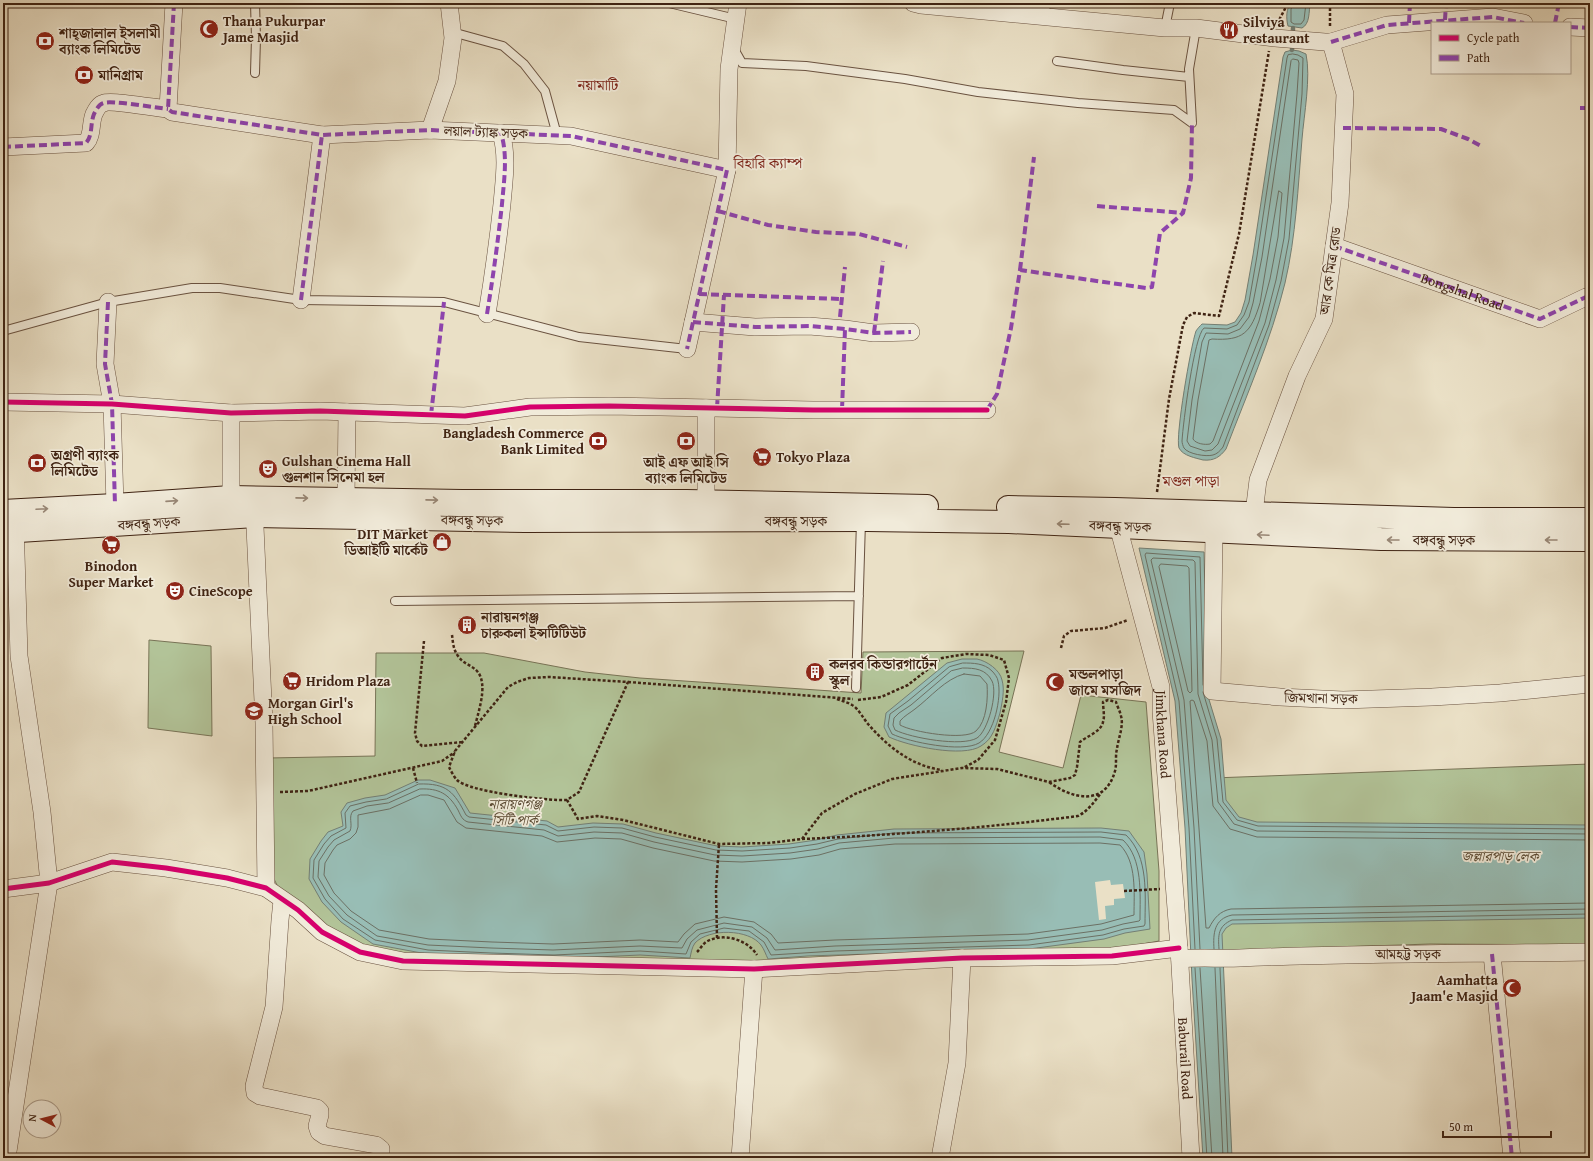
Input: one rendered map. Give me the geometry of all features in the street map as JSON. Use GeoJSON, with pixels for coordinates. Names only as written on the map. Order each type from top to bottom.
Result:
{"type":"FeatureCollection","features":[{"type":"Feature","properties":{"kind":"main road","name":"বঙ্গবন্ধু সড়ক"},"geometry":{"type":"LineString","coordinates":[[9,510],[115,505],[231,497],[254,507],[525,521],[861,520],[1009,522],[1118,526],[1381,540],[1590,540]]}},
{"type":"Feature","properties":{"kind":"main road","name":"বঙ্গবন্ধু সড়ক"},"geometry":{"type":"LineString","coordinates":[[9,532],[346,498],[462,501],[706,502],[1155,510],[1454,519],[1590,519]]}},
{"type":"Feature","properties":{"kind":"street"},"geometry":{"type":"LineString","coordinates":[[168,109],[174,3]]}},
{"type":"Feature","properties":{"kind":"street"},"geometry":{"type":"LineString","coordinates":[[430,130],[447,81],[453,38],[449,3]]}},
{"type":"Feature","properties":{"kind":"street"},"geometry":{"type":"LineString","coordinates":[[918,4],[1046,10],[1165,28],[1196,28],[1273,38],[1328,42],[1387,24],[1493,17],[1519,22]]}},
{"type":"Feature","properties":{"kind":"street"},"geometry":{"type":"LineString","coordinates":[[687,349],[727,170],[729,69],[737,11]]}},
{"type":"Feature","properties":{"kind":"street"},"geometry":{"type":"LineString","coordinates":[[1571,27],[1590,28]]}},
{"type":"Feature","properties":{"kind":"street","name":"আর কে মিত্র রোড"},"geometry":{"type":"LineString","coordinates":[[1254,513],[1258,480],[1297,376],[1324,319],[1340,203],[1345,94],[1328,42]]}},
{"type":"Feature","properties":{"kind":"street","name":"লয়াল ট্যাঙ্ক সড়ক"},"geometry":{"type":"LineString","coordinates":[[3,147],[86,143],[90,139],[92,118],[96,110],[104,102],[115,102],[168,109],[172,112],[322,135],[430,130],[571,136],[727,170]]}},
{"type":"Feature","properties":{"kind":"street"},"geometry":{"type":"LineString","coordinates":[[487,314],[497,252],[505,169],[503,139],[501,133]]}},
{"type":"Feature","properties":{"kind":"street"},"geometry":{"type":"LineString","coordinates":[[301,300],[322,135]]}},
{"type":"Feature","properties":{"kind":"street","name":"Bongshal Road"},"geometry":{"type":"LineString","coordinates":[[1334,246],[1540,319],[1586,297],[1590,297]]}},
{"type":"Feature","properties":{"kind":"street"},"geometry":{"type":"LineString","coordinates":[[108,302],[106,364],[112,404],[115,505]]}},
{"type":"Feature","properties":{"kind":"street"},"geometry":{"type":"LineString","coordinates":[[693,322],[755,327],[809,326],[874,333],[911,332]]}},
{"type":"Feature","properties":{"kind":"street"},"geometry":{"type":"LineString","coordinates":[[3,402],[112,404],[231,413],[320,411],[465,416],[530,407],[609,406],[987,410]]}},
{"type":"Feature","properties":{"kind":"street"},"geometry":{"type":"LineString","coordinates":[[706,408],[706,502]]}},
{"type":"Feature","properties":{"kind":"street"},"geometry":{"type":"LineString","coordinates":[[346,412],[346,498]]}},
{"type":"Feature","properties":{"kind":"street"},"geometry":{"type":"LineString","coordinates":[[231,413],[231,497]]}},
{"type":"Feature","properties":{"kind":"street"},"geometry":{"type":"LineString","coordinates":[[3,889],[49,882],[112,862],[166,868],[227,878],[266,888],[264,723],[254,507]]}},
{"type":"Feature","properties":{"kind":"street"},"geometry":{"type":"LineString","coordinates":[[7,1158],[49,882],[42,812],[19,656],[9,532],[9,510]]}},
{"type":"Feature","properties":{"kind":"street","name":"Jimkhana Road"},"geometry":{"type":"LineString","coordinates":[[1118,526],[1161,687],[1161,711],[1175,888],[1176,923],[1182,955]]}},
{"type":"Feature","properties":{"kind":"street","name":"জিমখানা সড়ক"},"geometry":{"type":"LineString","coordinates":[[1214,531],[1212,692],[1343,700],[1477,694],[1590,684]]}},
{"type":"Feature","properties":{"kind":"street","name":"আমহট্ট সড়ক"},"geometry":{"type":"LineString","coordinates":[[266,888],[282,901],[298,910],[322,932],[360,952],[403,961],[758,969],[962,958],[1182,955],[1226,959],[1334,954],[1492,954],[1590,952]]}},
{"type":"Feature","properties":{"kind":"street"},"geometry":{"type":"LineString","coordinates":[[282,901],[274,1007],[254,1086],[255,1093],[260,1096],[317,1108],[320,1111],[317,1126],[319,1132],[325,1136],[376,1146],[381,1149],[381,1158]]}},
{"type":"Feature","properties":{"kind":"street"},"geometry":{"type":"LineString","coordinates":[[1492,954],[1512,1158]]}},
{"type":"Feature","properties":{"kind":"street","name":"Baburail Road"},"geometry":{"type":"LineString","coordinates":[[1182,955],[1191,1158]]}},
{"type":"Feature","properties":{"kind":"street"},"geometry":{"type":"LineString","coordinates":[[940,1158],[958,1063],[962,958]]}},
{"type":"Feature","properties":{"kind":"street"},"geometry":{"type":"LineString","coordinates":[[740,1158],[758,969]]}},
{"type":"Feature","properties":{"kind":"lane"},"geometry":{"type":"LineString","coordinates":[[255,3],[255,73]]}},
{"type":"Feature","properties":{"kind":"lane"},"geometry":{"type":"LineString","coordinates":[[586,3],[593,3]]}},
{"type":"Feature","properties":{"kind":"lane"},"geometry":{"type":"LineString","coordinates":[[669,3],[737,11]]}},
{"type":"Feature","properties":{"kind":"lane"},"geometry":{"type":"LineString","coordinates":[[1165,28],[1170,3]]}},
{"type":"Feature","properties":{"kind":"lane"},"geometry":{"type":"LineString","coordinates":[[732,45],[742,63],[806,66],[905,78],[978,92],[1174,110],[1192,123],[1189,69],[1196,28]]}},
{"type":"Feature","properties":{"kind":"lane"},"geometry":{"type":"LineString","coordinates":[[452,32],[502,46],[524,64],[546,91],[557,135]]}},
{"type":"Feature","properties":{"kind":"lane"},"geometry":{"type":"LineString","coordinates":[[1057,61],[1189,77]]}},
{"type":"Feature","properties":{"kind":"lane"},"geometry":{"type":"LineString","coordinates":[[3,331],[108,302],[199,288],[220,288],[301,300],[444,302],[578,337],[687,349]]}},
{"type":"Feature","properties":{"kind":"lane"},"geometry":{"type":"LineString","coordinates":[[856,688],[861,520]]}},
{"type":"Feature","properties":{"kind":"lane"},"geometry":{"type":"LineString","coordinates":[[395,601],[858,596]]}},
{"type":"Feature","properties":{"kind":"path"},"geometry":{"type":"LineString","coordinates":[[1155,510],[1169,399],[1183,325],[1187,317],[1194,313],[1218,316],[1239,234],[1273,38],[1288,3]]}},
{"type":"Feature","properties":{"kind":"path"},"geometry":{"type":"LineString","coordinates":[[1328,42],[1330,3]]}},
{"type":"Feature","properties":{"kind":"path"},"geometry":{"type":"LineString","coordinates":[[1061,648],[1064,636],[1071,631],[1105,628],[1141,614]]}},
{"type":"Feature","properties":{"kind":"path"},"geometry":{"type":"LineString","coordinates":[[452,634],[453,645],[458,656],[464,662],[473,666],[479,673],[482,683],[480,706],[475,727]]}},
{"type":"Feature","properties":{"kind":"path"},"geometry":{"type":"LineString","coordinates":[[424,641],[415,733],[417,741],[422,746],[463,742]]}},
{"type":"Feature","properties":{"kind":"path"},"geometry":{"type":"LineString","coordinates":[[264,792],[308,791],[442,761],[455,751],[508,687],[517,682],[530,678],[549,677],[628,682],[578,792],[567,800],[528,797],[474,788],[457,781],[449,767],[455,751]]}},
{"type":"Feature","properties":{"kind":"path"},"geometry":{"type":"LineString","coordinates":[[833,698],[853,705],[868,724],[900,754],[928,768],[945,771]]}},
{"type":"Feature","properties":{"kind":"path"},"geometry":{"type":"LineString","coordinates":[[567,800],[578,819],[597,816],[623,820],[719,844],[769,843],[942,831],[1001,826],[1078,816],[1090,808],[1101,792],[1111,782],[1116,770],[1116,751],[1122,717],[1116,702],[1108,700],[1103,702],[1104,722],[1094,734],[1088,735],[1080,742],[1075,775],[1070,778],[1049,782]]}},
{"type":"Feature","properties":{"kind":"path"},"geometry":{"type":"LineString","coordinates":[[413,768],[417,783]]}},
{"type":"Feature","properties":{"kind":"path"},"geometry":{"type":"LineString","coordinates":[[802,840],[822,813],[855,794],[892,779],[962,768],[997,769],[1049,782],[1075,796],[1088,797],[1101,792]]}},
{"type":"Feature","properties":{"kind":"path"},"geometry":{"type":"LineString","coordinates":[[718,938],[716,909],[719,844]]}},
{"type":"Feature","properties":{"kind":"path"},"geometry":{"type":"LineString","coordinates":[[1124,891],[1175,888]]}},
{"type":"Feature","properties":{"kind":"path"},"geometry":{"type":"LineString","coordinates":[[694,968],[698,952],[705,942],[718,938],[737,939],[753,948],[758,956],[758,969]]}},
{"type":"Feature","properties":{"kind":"green space"},"geometry":{"type":"Polygon","coordinates":[[[149,640],[211,646],[212,736],[148,728],[149,640]]]}},
{"type":"Feature","properties":{"kind":"green space","name":"নারায়ণগঞ্জ সিটি পার্ক"},"geometry":{"type":"Polygon","coordinates":[[[1024,651],[999,752],[1063,768],[1081,695],[1146,702],[1159,871],[1159,941],[1093,953],[790,965],[478,961],[370,949],[336,932],[281,893],[273,877],[268,758],[375,756],[376,653],[484,653],[585,672],[640,678],[861,693],[863,652],[1024,651]]]}},
{"type":"Feature","properties":{"kind":"green space","name":"জল্লারপাড় লেক"},"geometry":{"type":"Polygon","coordinates":[[[1590,764],[1590,945],[1430,944],[1218,951],[1213,778],[1590,764]]]}},
{"type":"Feature","properties":{"kind":"water"},"geometry":{"type":"Polygon","coordinates":[[[1291,3],[1310,3],[1308,20],[1302,28],[1288,26],[1287,14],[1291,3]]]}},
{"type":"Feature","properties":{"kind":"water"},"geometry":{"type":"Polygon","coordinates":[[[1292,50],[1306,54],[1308,74],[1298,193],[1289,265],[1266,346],[1226,449],[1216,458],[1203,460],[1183,453],[1179,448],[1179,427],[1187,371],[1196,331],[1202,324],[1227,325],[1235,322],[1241,313],[1245,300],[1253,255],[1283,57],[1285,52],[1292,50]]]}},
{"type":"Feature","properties":{"kind":"water"},"geometry":{"type":"Polygon","coordinates":[[[1139,548],[1204,552],[1207,693],[1221,739],[1226,800],[1239,817],[1257,822],[1590,825],[1590,918],[1232,924],[1226,928],[1222,934],[1232,1158],[1203,1158],[1192,979],[1185,828],[1175,701],[1139,548]]]}},
{"type":"Feature","properties":{"kind":"water"},"geometry":{"type":"Polygon","coordinates":[[[962,659],[977,659],[985,662],[996,669],[1001,676],[1003,692],[1000,713],[994,732],[988,740],[981,746],[973,749],[949,751],[909,744],[889,737],[884,727],[886,713],[947,663],[962,659]]]}},
{"type":"Feature","properties":{"kind":"water"},"geometry":{"type":"Polygon","coordinates":[[[418,780],[430,780],[455,788],[470,813],[547,821],[558,827],[593,823],[623,824],[656,833],[717,846],[742,847],[789,844],[837,835],[894,829],[1101,828],[1129,831],[1144,852],[1147,874],[1150,929],[1125,933],[1104,939],[1029,949],[807,956],[768,959],[761,945],[755,940],[739,933],[729,932],[701,938],[695,943],[690,958],[640,955],[554,959],[427,954],[373,944],[341,922],[322,902],[309,879],[310,859],[328,832],[343,826],[341,812],[347,803],[385,795],[418,780]]]}},
{"type":"Feature","properties":{"kind":"pier"},"geometry":{"type":"Polygon","coordinates":[[[1110,880],[1111,885],[1123,884],[1125,898],[1114,899],[1114,905],[1105,906],[1106,919],[1099,920],[1095,882],[1110,880]]]}},
{"type":"Feature","properties":{"kind":"waterway"},"geometry":{"type":"LineString","coordinates":[[1292,50],[1293,28]]}},
{"type":"Feature","properties":{"kind":"marked path"},"geometry":{"type":"LineString","coordinates":[[174,3],[168,109],[172,112],[322,135],[430,130],[571,136],[727,170],[687,349]]}},
{"type":"Feature","properties":{"kind":"marked path"},"geometry":{"type":"LineString","coordinates":[[1409,23],[1410,3]]}},
{"type":"Feature","properties":{"kind":"marked path"},"geometry":{"type":"LineString","coordinates":[[1445,20],[1446,3]]}},
{"type":"Feature","properties":{"kind":"marked path"},"geometry":{"type":"LineString","coordinates":[[1555,22],[1559,3]]}},
{"type":"Feature","properties":{"kind":"marked path"},"geometry":{"type":"LineString","coordinates":[[1331,42],[1387,25],[1493,17],[1519,22]]}},
{"type":"Feature","properties":{"kind":"marked path"},"geometry":{"type":"LineString","coordinates":[[1571,27],[1590,28]]}},
{"type":"Feature","properties":{"kind":"marked path"},"geometry":{"type":"LineString","coordinates":[[3,147],[86,143],[91,133],[94,114],[99,106],[108,102],[168,109]]}},
{"type":"Feature","properties":{"kind":"marked path"},"geometry":{"type":"LineString","coordinates":[[1580,108],[1590,108]]}},
{"type":"Feature","properties":{"kind":"marked path"},"geometry":{"type":"LineString","coordinates":[[987,410],[997,394],[1011,328],[1020,270],[1146,288],[1152,287],[1160,233],[1183,213],[1191,178],[1192,123]]}},
{"type":"Feature","properties":{"kind":"marked path"},"geometry":{"type":"LineString","coordinates":[[1343,128],[1441,129],[1468,139],[1481,146]]}},
{"type":"Feature","properties":{"kind":"marked path"},"geometry":{"type":"LineString","coordinates":[[487,314],[502,204],[505,159],[501,133]]}},
{"type":"Feature","properties":{"kind":"marked path"},"geometry":{"type":"LineString","coordinates":[[301,300],[322,135]]}},
{"type":"Feature","properties":{"kind":"marked path"},"geometry":{"type":"LineString","coordinates":[[1020,270],[1034,157]]}},
{"type":"Feature","properties":{"kind":"marked path"},"geometry":{"type":"LineString","coordinates":[[1097,206],[1183,213]]}},
{"type":"Feature","properties":{"kind":"marked path"},"geometry":{"type":"LineString","coordinates":[[718,211],[768,225],[816,232],[859,234],[907,247]]}},
{"type":"Feature","properties":{"kind":"marked path"},"geometry":{"type":"LineString","coordinates":[[1334,246],[1540,319],[1586,297],[1590,297]]}},
{"type":"Feature","properties":{"kind":"marked path"},"geometry":{"type":"LineString","coordinates":[[874,333],[883,261]]}},
{"type":"Feature","properties":{"kind":"marked path"},"geometry":{"type":"LineString","coordinates":[[840,317],[845,267]]}},
{"type":"Feature","properties":{"kind":"marked path"},"geometry":{"type":"LineString","coordinates":[[699,294],[842,299]]}},
{"type":"Feature","properties":{"kind":"marked path"},"geometry":{"type":"LineString","coordinates":[[717,408],[724,295]]}},
{"type":"Feature","properties":{"kind":"marked path"},"geometry":{"type":"LineString","coordinates":[[108,302],[105,364],[112,404],[115,505]]}},
{"type":"Feature","properties":{"kind":"marked path"},"geometry":{"type":"LineString","coordinates":[[431,415],[444,302]]}},
{"type":"Feature","properties":{"kind":"marked path"},"geometry":{"type":"LineString","coordinates":[[693,322],[755,327],[809,326],[874,333],[911,332]]}},
{"type":"Feature","properties":{"kind":"marked path"},"geometry":{"type":"LineString","coordinates":[[842,410],[845,329]]}},
{"type":"Feature","properties":{"kind":"marked path"},"geometry":{"type":"LineString","coordinates":[[1492,954],[1512,1158]]}},
{"type":"Feature","properties":{"kind":"cycle path"},"geometry":{"type":"LineString","coordinates":[[3,402],[112,404],[231,413],[320,411],[465,416],[530,407],[609,406],[813,410],[987,410]]}},
{"type":"Feature","properties":{"kind":"cycle path"},"geometry":{"type":"LineString","coordinates":[[3,889],[49,883],[112,862],[166,868],[227,878],[266,888],[298,910],[322,932],[360,952],[403,961],[754,969],[962,958],[1112,956],[1179,948]]}},
{"type":"Feature","properties":{"kind":"place","name":"Thana Pukurpar Jame Masjid"},"geometry":{"type":"Point","coordinates":[209,29]}},
{"type":"Feature","properties":{"kind":"place","name":"Silviya restaurant"},"geometry":{"type":"Point","coordinates":[1229,30]}},
{"type":"Feature","properties":{"kind":"place","name":"শাহ্জালাল ইসলামী ব্যাংক লিমিটেড"},"geometry":{"type":"Point","coordinates":[45,41]}},
{"type":"Feature","properties":{"kind":"place","name":"মানিগ্রাম"},"geometry":{"type":"Point","coordinates":[84,75]}},
{"type":"Feature","properties":{"kind":"place","name":"Bangladesh Commerce Bank Limited"},"geometry":{"type":"Point","coordinates":[598,441]}},
{"type":"Feature","properties":{"kind":"place","name":"আই এফ আই সি ব্যাংক লিমিটেড"},"geometry":{"type":"Point","coordinates":[686,441]}},
{"type":"Feature","properties":{"kind":"place","name":"Tokyo Plaza"},"geometry":{"type":"Point","coordinates":[762,457]}},
{"type":"Feature","properties":{"kind":"place","name":"অগ্রণী ব্যাংক লিমিটেড"},"geometry":{"type":"Point","coordinates":[37,463]}},
{"type":"Feature","properties":{"kind":"place","name":"Gulshan Cinema Hall গুলশান সিনেমা হল"},"geometry":{"type":"Point","coordinates":[268,469]}},
{"type":"Feature","properties":{"kind":"place","name":"DIT Market ডিআইটি মার্কেট"},"geometry":{"type":"Point","coordinates":[442,542]}},
{"type":"Feature","properties":{"kind":"place","name":"Binodon Super Market"},"geometry":{"type":"Point","coordinates":[111,545]}},
{"type":"Feature","properties":{"kind":"place","name":"CineScope"},"geometry":{"type":"Point","coordinates":[175,591]}},
{"type":"Feature","properties":{"kind":"place","name":"নারায়নগঞ্জ চারুকলা ইন্সটিটিউট"},"geometry":{"type":"Point","coordinates":[467,625]}},
{"type":"Feature","properties":{"kind":"place","name":"কলরব কিন্ডারগার্টেন স্কুল"},"geometry":{"type":"Point","coordinates":[815,672]}},
{"type":"Feature","properties":{"kind":"place","name":"Hridom Plaza"},"geometry":{"type":"Point","coordinates":[292,681]}},
{"type":"Feature","properties":{"kind":"place","name":"মন্ডলপাড়া জামে মসজিদ"},"geometry":{"type":"Point","coordinates":[1055,682]}},
{"type":"Feature","properties":{"kind":"place","name":"Morgan Girl's High School"},"geometry":{"type":"Point","coordinates":[254,711]}},
{"type":"Feature","properties":{"kind":"place","name":"Aamhatta Jaam'e Masjid"},"geometry":{"type":"Point","coordinates":[1512,988]}},
{"type":"Feature","properties":{"kind":"district","name":"নয়ামাটি"},"geometry":{"type":"Point","coordinates":[598,85]}},
{"type":"Feature","properties":{"kind":"district","name":"বিহারি ক্যাম্প"},"geometry":{"type":"Point","coordinates":[768,163]}},
{"type":"Feature","properties":{"kind":"district","name":"মণ্ডল পাড়া"},"geometry":{"type":"Point","coordinates":[1191,481]}}]}
